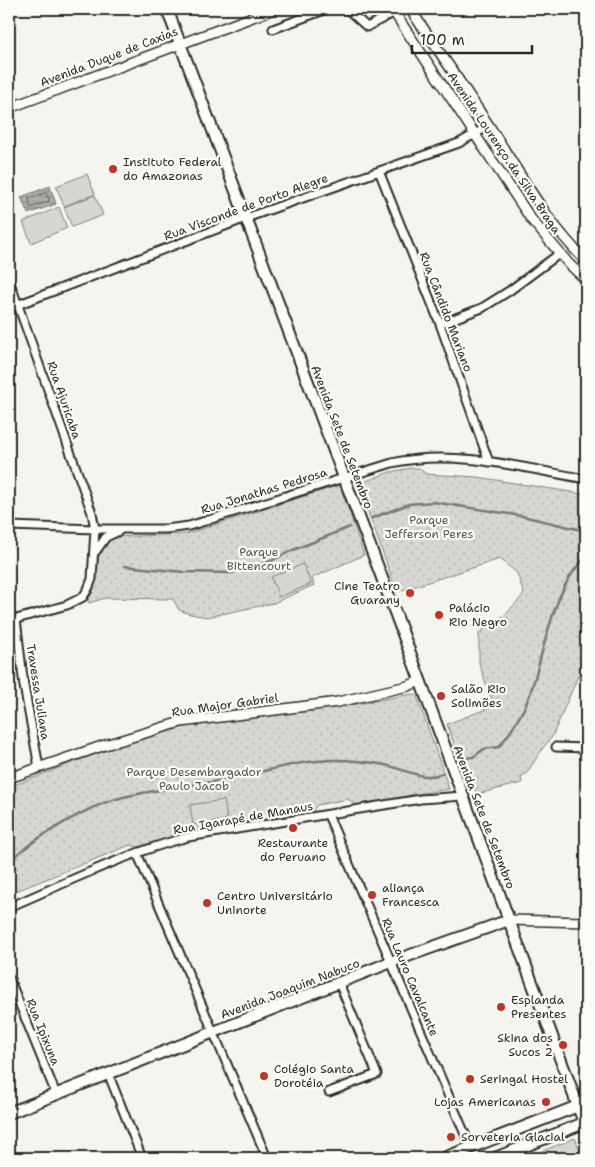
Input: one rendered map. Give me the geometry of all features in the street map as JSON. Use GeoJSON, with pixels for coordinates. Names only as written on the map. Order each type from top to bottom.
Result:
{"type":"FeatureCollection","features":[{"type":"Feature","properties":{"kind":"main road","name":"Avenida Sete de Setembro"},"geometry":{"type":"LineString","coordinates":[[167,9],[509,920],[582,1104],[586,1124]]}},
{"type":"Feature","properties":{"kind":"main road","name":"Avenida Joaquim Nabuco"},"geometry":{"type":"LineString","coordinates":[[9,1113],[391,962],[509,920]]}},
{"type":"Feature","properties":{"kind":"main road"},"geometry":{"type":"LineString","coordinates":[[444,1158],[582,1104]]}},
{"type":"Feature","properties":{"kind":"main road"},"geometry":{"type":"LineString","coordinates":[[495,1158],[586,1124]]}},
{"type":"Feature","properties":{"kind":"street","name":"Avenida Duque de Caxias"},"geometry":{"type":"LineString","coordinates":[[9,108],[274,9]]}},
{"type":"Feature","properties":{"kind":"street"},"geometry":{"type":"LineString","coordinates":[[273,29],[327,9]]}},
{"type":"Feature","properties":{"kind":"street"},"geometry":{"type":"LineString","coordinates":[[347,9],[367,27],[394,10]]}},
{"type":"Feature","properties":{"kind":"street","name":"Avenida Lourenço da Silva Braga"},"geometry":{"type":"LineString","coordinates":[[410,9],[538,202],[558,230],[586,261]]}},
{"type":"Feature","properties":{"kind":"street","name":"Avenida Lourenço da Silva Braga"},"geometry":{"type":"LineString","coordinates":[[394,10],[526,210],[559,254],[586,280]]}},
{"type":"Feature","properties":{"kind":"street","name":"Rua Visconde de Porto Alegre"},"geometry":{"type":"LineString","coordinates":[[9,308],[246,218],[459,143],[489,126]]}},
{"type":"Feature","properties":{"kind":"street","name":"Rua Cândido Mariano"},"geometry":{"type":"LineString","coordinates":[[379,171],[440,324],[489,462]]}},
{"type":"Feature","properties":{"kind":"street"},"geometry":{"type":"LineString","coordinates":[[526,210],[538,202]]}},
{"type":"Feature","properties":{"kind":"street"},"geometry":{"type":"LineString","coordinates":[[440,324],[487,305],[559,254]]}},
{"type":"Feature","properties":{"kind":"street","name":"Rua Ajuricaba"},"geometry":{"type":"LineString","coordinates":[[9,280],[92,513],[96,530],[92,579],[82,597],[67,604],[12,620]]}},
{"type":"Feature","properties":{"kind":"street","name":"Rua Jonathas Pedrosa"},"geometry":{"type":"LineString","coordinates":[[9,526],[96,530],[166,529],[189,526],[392,463],[418,458],[489,462],[586,479]]}},
{"type":"Feature","properties":{"kind":"street","name":"Rua Jonathas Pedrosa"},"geometry":{"type":"LineString","coordinates":[[94,553],[106,537],[124,529]]}},
{"type":"Feature","properties":{"kind":"street","name":"Travessa Juliana"},"geometry":{"type":"LineString","coordinates":[[12,620],[39,768]]}},
{"type":"Feature","properties":{"kind":"street","name":"Rua Major Gabriel"},"geometry":{"type":"LineString","coordinates":[[9,778],[105,745],[181,722],[338,702],[408,686],[420,681]]}},
{"type":"Feature","properties":{"kind":"street"},"geometry":{"type":"LineString","coordinates":[[556,747],[586,748]]}},
{"type":"Feature","properties":{"kind":"street","name":"Rua Igarapé de Manaus"},"geometry":{"type":"LineString","coordinates":[[9,907],[137,853],[188,837],[421,799],[463,796]]}},
{"type":"Feature","properties":{"kind":"street","name":"Rua Lauro Cavalcante"},"geometry":{"type":"LineString","coordinates":[[328,815],[471,1148]]}},
{"type":"Feature","properties":{"kind":"street"},"geometry":{"type":"LineString","coordinates":[[137,853],[267,1158]]}},
{"type":"Feature","properties":{"kind":"street","name":"Avenida Joaquim Nabuco"},"geometry":{"type":"LineString","coordinates":[[509,920],[586,922]]}},
{"type":"Feature","properties":{"kind":"street","name":"Rua Ipixuna"},"geometry":{"type":"LineString","coordinates":[[9,978],[56,1094]]}},
{"type":"Feature","properties":{"kind":"street"},"geometry":{"type":"LineString","coordinates":[[329,1092],[377,1074],[339,983]]}},
{"type":"Feature","properties":{"kind":"street"},"geometry":{"type":"LineString","coordinates":[[108,1073],[142,1158]]}},
{"type":"Feature","properties":{"kind":"green space"},"geometry":{"type":"Polygon","coordinates":[[[87,174],[95,194],[64,206],[56,186],[87,174]]]}},
{"type":"Feature","properties":{"kind":"green space"},"geometry":{"type":"Polygon","coordinates":[[[95,195],[103,215],[72,227],[64,207],[95,195]]]}},
{"type":"Feature","properties":{"kind":"green space"},"geometry":{"type":"Polygon","coordinates":[[[59,207],[67,228],[31,243],[23,222],[59,207]]]}},
{"type":"Feature","properties":{"kind":"green space","name":"Parque Jefferson Peres"},"geometry":{"type":"Polygon","coordinates":[[[419,468],[426,474],[477,477],[583,494],[586,491],[586,668],[582,667],[552,737],[527,773],[521,777],[522,783],[477,794],[472,782],[468,783],[447,724],[494,706],[479,663],[479,633],[507,613],[524,594],[517,573],[500,559],[397,592],[358,484],[390,472],[419,468]]]}},
{"type":"Feature","properties":{"kind":"green space","name":"Parque Bittencourt"},"geometry":{"type":"Polygon","coordinates":[[[340,485],[364,555],[312,578],[314,585],[274,603],[207,617],[179,610],[173,599],[105,598],[89,603],[88,600],[95,585],[100,553],[111,537],[186,534],[340,485]]]}},
{"type":"Feature","properties":{"kind":"green space"},"geometry":{"type":"Polygon","coordinates":[[[303,564],[311,584],[279,597],[271,577],[303,564]]]}},
{"type":"Feature","properties":{"kind":"green space","name":"Parque Desembargador Paulo Jacob"},"geometry":{"type":"Polygon","coordinates":[[[412,694],[417,696],[449,789],[356,806],[348,799],[317,805],[311,813],[180,834],[138,847],[130,845],[14,892],[9,903],[9,787],[135,739],[183,727],[346,706],[412,694]]]}},
{"type":"Feature","properties":{"kind":"green space"},"geometry":{"type":"Polygon","coordinates":[[[224,800],[227,820],[193,825],[190,805],[224,800]]]}},
{"type":"Feature","properties":{"kind":"green space"},"geometry":{"type":"Polygon","coordinates":[[[575,1138],[583,1158],[525,1158],[575,1138]]]}},
{"type":"Feature","properties":{"kind":"water"},"geometry":{"type":"Polygon","coordinates":[[[50,186],[56,204],[28,214],[21,197],[50,186]]]}},
{"type":"Feature","properties":{"kind":"waterway"},"geometry":{"type":"LineString","coordinates":[[372,518],[409,504],[433,502],[522,516],[586,531]]}},
{"type":"Feature","properties":{"kind":"waterway"},"geometry":{"type":"LineString","coordinates":[[124,566],[184,572],[231,573],[271,561],[350,527]]}},
{"type":"Feature","properties":{"kind":"waterway"},"geometry":{"type":"LineString","coordinates":[[460,762],[465,758],[473,757],[484,749],[499,747],[516,723],[529,697],[550,622],[557,604],[574,570],[586,557]]}},
{"type":"Feature","properties":{"kind":"waterway"},"geometry":{"type":"LineString","coordinates":[[9,861],[47,833],[77,815],[107,802],[133,795],[228,779],[295,764],[336,760],[373,763],[428,776],[443,773]]}},
{"type":"Feature","properties":{"kind":"place","name":"Instituto Federal do Amazonas"},"geometry":{"type":"Point","coordinates":[113,169]}},
{"type":"Feature","properties":{"kind":"place","name":"Cine Teatro Guarany"},"geometry":{"type":"Point","coordinates":[410,593]}},
{"type":"Feature","properties":{"kind":"place","name":"Palácio Rio Negro"},"geometry":{"type":"Point","coordinates":[439,615]}},
{"type":"Feature","properties":{"kind":"place","name":"Salão Rio Solimões"},"geometry":{"type":"Point","coordinates":[441,696]}},
{"type":"Feature","properties":{"kind":"place","name":"Restaurante do Peruano"},"geometry":{"type":"Point","coordinates":[293,828]}},
{"type":"Feature","properties":{"kind":"place","name":"aliança Francesca"},"geometry":{"type":"Point","coordinates":[372,895]}},
{"type":"Feature","properties":{"kind":"place","name":"Centro Universitário Uninorte"},"geometry":{"type":"Point","coordinates":[207,903]}},
{"type":"Feature","properties":{"kind":"place","name":"Esplanda Presentes"},"geometry":{"type":"Point","coordinates":[501,1007]}},
{"type":"Feature","properties":{"kind":"place","name":"Skina dos Sucos 2"},"geometry":{"type":"Point","coordinates":[563,1045]}},
{"type":"Feature","properties":{"kind":"place","name":"Colégio Santa Dorotéia"},"geometry":{"type":"Point","coordinates":[264,1076]}},
{"type":"Feature","properties":{"kind":"place","name":"Seringal Hostel"},"geometry":{"type":"Point","coordinates":[470,1079]}},
{"type":"Feature","properties":{"kind":"place","name":"Lojas Americanas"},"geometry":{"type":"Point","coordinates":[546,1102]}},
{"type":"Feature","properties":{"kind":"place","name":"Sorveteria Glacial"},"geometry":{"type":"Point","coordinates":[451,1137]}}]}
